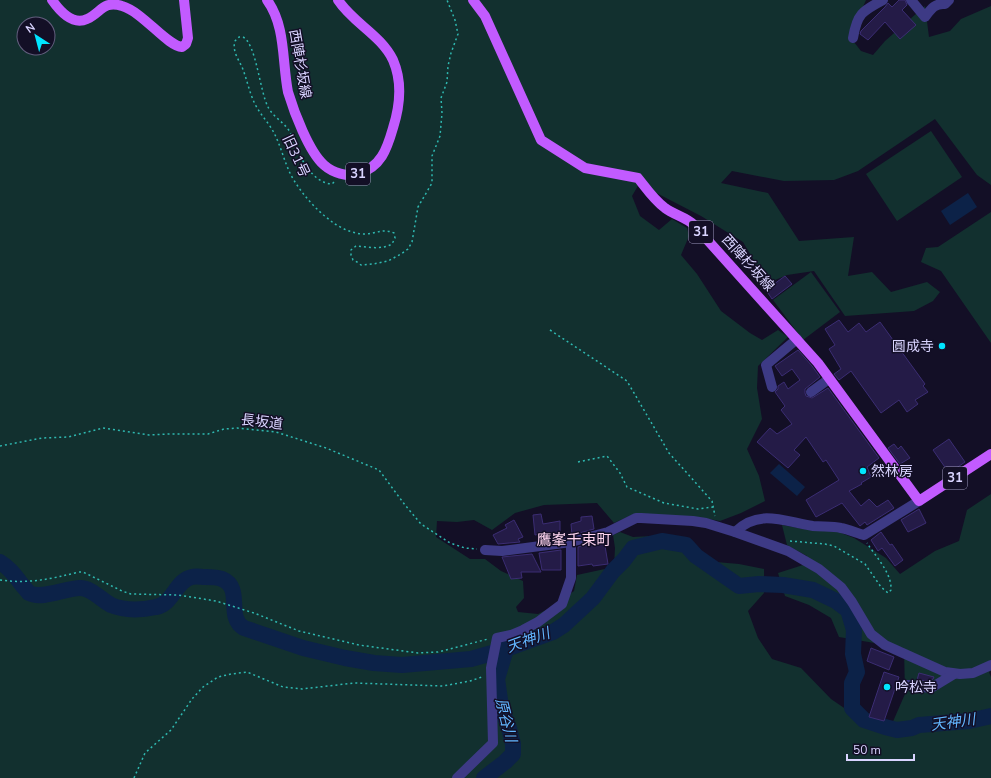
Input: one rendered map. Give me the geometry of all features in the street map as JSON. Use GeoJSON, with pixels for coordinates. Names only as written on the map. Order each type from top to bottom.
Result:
{"type":"FeatureCollection","features":[{"type":"Feature","properties":{"kind":"main road"},"geometry":{"type":"LineString","coordinates":[[52,0],[65,15],[79,20],[88,19],[106,5],[112,4],[124,6],[142,17],[172,44],[182,47],[186,44],[188,38],[184,0]]}},
{"type":"Feature","properties":{"kind":"main road","name":"西陣杉坂線"},"geometry":{"type":"LineString","coordinates":[[267,0],[273,10],[280,28],[286,79],[292,102],[303,130],[317,157],[325,166],[335,172],[352,176],[372,168],[382,158],[387,150],[399,110],[400,91],[398,75],[393,60],[385,48],[348,14],[338,0]]}},
{"type":"Feature","properties":{"kind":"main road","name":"西陣杉坂線"},"geometry":{"type":"LineString","coordinates":[[473,0],[485,16],[541,140],[585,168],[638,178],[657,201],[666,209],[689,220],[797,339],[829,379],[919,501]]}},
{"type":"Feature","properties":{"kind":"main road","name":"31"},"geometry":{"type":"LineString","coordinates":[[919,501],[991,454]]}},
{"type":"Feature","properties":{"kind":"street"},"geometry":{"type":"LineString","coordinates":[[853,38],[855,26],[860,14],[883,0]]}},
{"type":"Feature","properties":{"kind":"street"},"geometry":{"type":"LineString","coordinates":[[910,0],[925,17],[934,6],[939,3],[946,4],[949,0]]}},
{"type":"Feature","properties":{"kind":"street"},"geometry":{"type":"LineString","coordinates":[[772,386],[766,365],[797,339]]}},
{"type":"Feature","properties":{"kind":"street"},"geometry":{"type":"LineString","coordinates":[[811,392],[829,379]]}},
{"type":"Feature","properties":{"kind":"street"},"geometry":{"type":"LineString","coordinates":[[735,532],[747,522],[760,518],[773,518],[813,526],[842,528],[864,534],[919,501]]}},
{"type":"Feature","properties":{"kind":"street"},"geometry":{"type":"LineString","coordinates":[[485,550],[502,551],[571,542],[608,532],[636,518],[693,521],[735,532],[788,552],[819,569],[841,587],[852,602],[871,634],[886,645],[932,668],[954,674],[960,674],[973,672],[991,665]]}},
{"type":"Feature","properties":{"kind":"street"},"geometry":{"type":"LineString","coordinates":[[457,778],[493,743],[491,670],[497,638],[511,635],[533,625],[562,604],[571,578],[571,542]]}},
{"type":"Feature","properties":{"kind":"street"},"geometry":{"type":"LineString","coordinates":[[907,685],[931,688],[954,674]]}},
{"type":"Feature","properties":{"kind":"path","name":"旧31号"},"geometry":{"type":"LineString","coordinates":[[335,172],[336,179],[332,184],[326,184],[311,172],[294,145],[290,132],[268,107],[248,40],[243,37],[239,37],[235,41],[235,52],[242,68],[250,95],[276,137],[292,177],[318,211],[336,225],[350,231],[364,234],[383,231],[394,233],[395,238],[392,244],[388,246],[382,248],[356,246],[351,250],[353,260],[361,264],[373,264],[388,261],[408,249],[412,242],[418,207],[432,183],[432,156],[440,136],[442,114],[441,98],[446,82],[451,53],[458,34],[455,20],[447,0]]}},
{"type":"Feature","properties":{"kind":"path"},"geometry":{"type":"LineString","coordinates":[[550,330],[627,381],[669,453],[712,501],[718,527]]}},
{"type":"Feature","properties":{"kind":"path","name":"長坂道"},"geometry":{"type":"LineString","coordinates":[[0,446],[42,438],[68,437],[103,428],[149,435],[208,434],[224,429],[236,428],[276,432],[326,448],[379,470],[421,524],[450,543],[465,548],[485,550]]}},
{"type":"Feature","properties":{"kind":"path"},"geometry":{"type":"LineString","coordinates":[[578,462],[607,456],[620,472],[627,487],[664,504],[698,510],[713,507]]}},
{"type":"Feature","properties":{"kind":"path"},"geometry":{"type":"LineString","coordinates":[[786,541],[834,546],[865,564],[881,587],[888,593],[891,590],[892,584],[884,568],[865,541],[864,534]]}},
{"type":"Feature","properties":{"kind":"path"},"geometry":{"type":"LineString","coordinates":[[0,580],[17,582],[43,580],[83,572],[131,594],[178,595],[216,601],[254,613],[299,631],[321,637],[359,645],[418,653],[438,652],[475,641],[497,638]]}},
{"type":"Feature","properties":{"kind":"path"},"geometry":{"type":"LineString","coordinates":[[134,778],[145,753],[171,730],[192,699],[203,686],[218,677],[247,672],[283,686],[302,689],[354,684],[443,686],[470,682],[491,670]]}},
{"type":"Feature","properties":{"kind":"green space"},"geometry":{"type":"Polygon","coordinates":[[[0,0],[866,0],[850,37],[861,51],[873,55],[885,41],[925,6],[929,37],[950,31],[961,19],[991,6],[991,185],[977,175],[935,119],[858,171],[834,180],[784,181],[732,171],[721,183],[768,193],[799,241],[854,237],[848,276],[872,272],[891,292],[927,282],[940,292],[933,301],[914,311],[845,316],[814,271],[787,275],[763,285],[753,259],[743,242],[701,216],[639,184],[632,196],[640,216],[659,230],[672,219],[687,228],[689,236],[681,255],[697,274],[721,311],[750,333],[762,340],[778,330],[788,337],[758,366],[757,388],[762,419],[747,449],[759,476],[765,501],[741,513],[720,521],[697,517],[634,514],[614,523],[597,503],[544,505],[515,513],[492,530],[474,520],[457,522],[437,521],[436,537],[470,559],[485,559],[501,571],[523,581],[524,598],[516,607],[518,612],[538,614],[552,607],[574,591],[577,575],[614,567],[615,548],[613,535],[620,532],[633,537],[652,536],[681,538],[716,562],[739,564],[764,569],[764,593],[748,611],[758,638],[772,659],[801,668],[831,699],[869,728],[888,733],[905,694],[904,648],[839,637],[831,618],[809,605],[785,596],[778,573],[803,565],[807,556],[787,545],[782,525],[809,530],[836,531],[854,538],[886,558],[900,574],[935,551],[959,541],[967,510],[991,494],[991,671],[989,672],[991,677],[991,778],[0,778],[0,0]]]}},
{"type":"Feature","properties":{"kind":"green space"},"geometry":{"type":"Polygon","coordinates":[[[931,131],[962,177],[897,221],[866,174],[931,131]]]}},
{"type":"Feature","properties":{"kind":"green space"},"geometry":{"type":"Polygon","coordinates":[[[991,212],[991,343],[941,271],[921,262],[926,248],[938,247],[991,212]]]}},
{"type":"Feature","properties":{"kind":"green space"},"geometry":{"type":"Polygon","coordinates":[[[811,272],[840,312],[803,340],[773,300],[811,272]]]}},
{"type":"Feature","properties":{"kind":"water"},"geometry":{"type":"Polygon","coordinates":[[[968,193],[977,207],[950,225],[941,211],[968,193]]]}},
{"type":"Feature","properties":{"kind":"water"},"geometry":{"type":"Polygon","coordinates":[[[779,464],[805,487],[797,496],[770,473],[779,464]]]}},
{"type":"Feature","properties":{"kind":"building"},"geometry":{"type":"Polygon","coordinates":[[[899,0],[905,0],[907,5],[902,10],[916,25],[900,39],[885,22],[868,40],[860,34],[861,31],[888,3],[892,7],[899,0]]]}},
{"type":"Feature","properties":{"kind":"building"},"geometry":{"type":"Polygon","coordinates":[[[785,276],[792,284],[772,299],[766,290],[785,276]]]}},
{"type":"Feature","properties":{"kind":"building"},"geometry":{"type":"Polygon","coordinates":[[[839,320],[848,332],[859,323],[866,332],[880,322],[925,384],[923,386],[928,392],[915,400],[918,404],[907,412],[899,400],[881,413],[851,371],[839,380],[834,374],[841,369],[829,349],[835,345],[825,329],[839,320]]]}},
{"type":"Feature","properties":{"kind":"building"},"geometry":{"type":"Polygon","coordinates":[[[798,350],[820,377],[805,389],[806,396],[812,398],[828,388],[879,458],[867,467],[871,477],[849,491],[861,506],[869,499],[877,507],[888,500],[894,508],[867,525],[865,522],[860,526],[842,503],[816,517],[806,500],[839,480],[826,460],[823,462],[806,437],[794,450],[800,455],[788,468],[757,442],[770,428],[777,434],[792,424],[781,410],[785,406],[775,392],[778,389],[778,386],[784,382],[788,389],[800,380],[792,369],[782,376],[775,366],[798,350]]]}},
{"type":"Feature","properties":{"kind":"building"},"geometry":{"type":"Polygon","coordinates":[[[949,439],[965,462],[949,473],[933,450],[949,439]]]}},
{"type":"Feature","properties":{"kind":"building"},"geometry":{"type":"Polygon","coordinates":[[[894,444],[898,449],[901,446],[910,458],[900,464],[888,448],[894,444]]]}},
{"type":"Feature","properties":{"kind":"building"},"geometry":{"type":"Polygon","coordinates":[[[919,509],[926,523],[908,532],[901,520],[919,509]]]}},
{"type":"Feature","properties":{"kind":"building"},"geometry":{"type":"Polygon","coordinates":[[[541,514],[543,524],[560,521],[560,537],[546,539],[545,533],[535,535],[533,515],[541,514]]]}},
{"type":"Feature","properties":{"kind":"building"},"geometry":{"type":"Polygon","coordinates":[[[592,516],[594,529],[572,535],[571,524],[581,521],[581,517],[592,516]]]}},
{"type":"Feature","properties":{"kind":"building"},"geometry":{"type":"Polygon","coordinates":[[[514,520],[523,537],[518,539],[520,542],[498,544],[493,535],[507,528],[505,525],[514,520]]]}},
{"type":"Feature","properties":{"kind":"building"},"geometry":{"type":"Polygon","coordinates":[[[881,532],[890,545],[892,544],[903,560],[895,566],[882,548],[878,551],[871,540],[881,532]]]}},
{"type":"Feature","properties":{"kind":"building"},"geometry":{"type":"Polygon","coordinates":[[[604,540],[608,564],[578,566],[578,547],[604,540]]]}},
{"type":"Feature","properties":{"kind":"building"},"geometry":{"type":"Polygon","coordinates":[[[561,550],[561,570],[542,570],[539,553],[561,550]]]}},
{"type":"Feature","properties":{"kind":"building"},"geometry":{"type":"Polygon","coordinates":[[[532,554],[541,572],[521,572],[522,578],[511,579],[502,557],[532,554]]]}},
{"type":"Feature","properties":{"kind":"building"},"geometry":{"type":"Polygon","coordinates":[[[871,648],[894,657],[889,670],[867,661],[871,648]]]}},
{"type":"Feature","properties":{"kind":"building"},"geometry":{"type":"Polygon","coordinates":[[[884,672],[899,677],[884,721],[869,717],[884,672]]]}},
{"type":"Feature","properties":{"kind":"building"},"geometry":{"type":"Polygon","coordinates":[[[919,673],[934,677],[930,681],[917,680],[919,673]]]}},
{"type":"Feature","properties":{"kind":"waterway","name":"天神川"},"geometry":{"type":"LineString","coordinates":[[0,562],[10,570],[29,593],[34,595],[80,588],[92,592],[111,605],[128,609],[145,609],[162,605],[171,597],[182,583],[192,577],[220,578],[228,583],[232,589],[236,617],[244,628],[303,648],[345,658],[374,663],[402,665],[471,659],[506,649],[553,632],[564,625],[593,598],[613,571],[633,548],[662,541],[686,545],[696,556],[739,586],[759,584],[783,585],[813,590],[836,601],[848,610],[854,630],[853,654],[857,672],[852,683],[852,708],[864,720],[897,730],[912,728],[919,725],[969,721],[991,716]]}},
{"type":"Feature","properties":{"kind":"waterway","name":"原谷川"},"geometry":{"type":"LineString","coordinates":[[484,778],[513,754],[513,744],[501,707],[497,679],[506,649]]}},
{"type":"Feature","properties":{"kind":"place","name":"圓成寺"},"geometry":{"type":"Point","coordinates":[942,346]}},
{"type":"Feature","properties":{"kind":"place","name":"然林房"},"geometry":{"type":"Point","coordinates":[863,471]}},
{"type":"Feature","properties":{"kind":"place","name":"吟松寺"},"geometry":{"type":"Point","coordinates":[887,687]}},
{"type":"Feature","properties":{"kind":"district","name":"鷹峯千束町"},"geometry":{"type":"Point","coordinates":[574,540]}}]}
